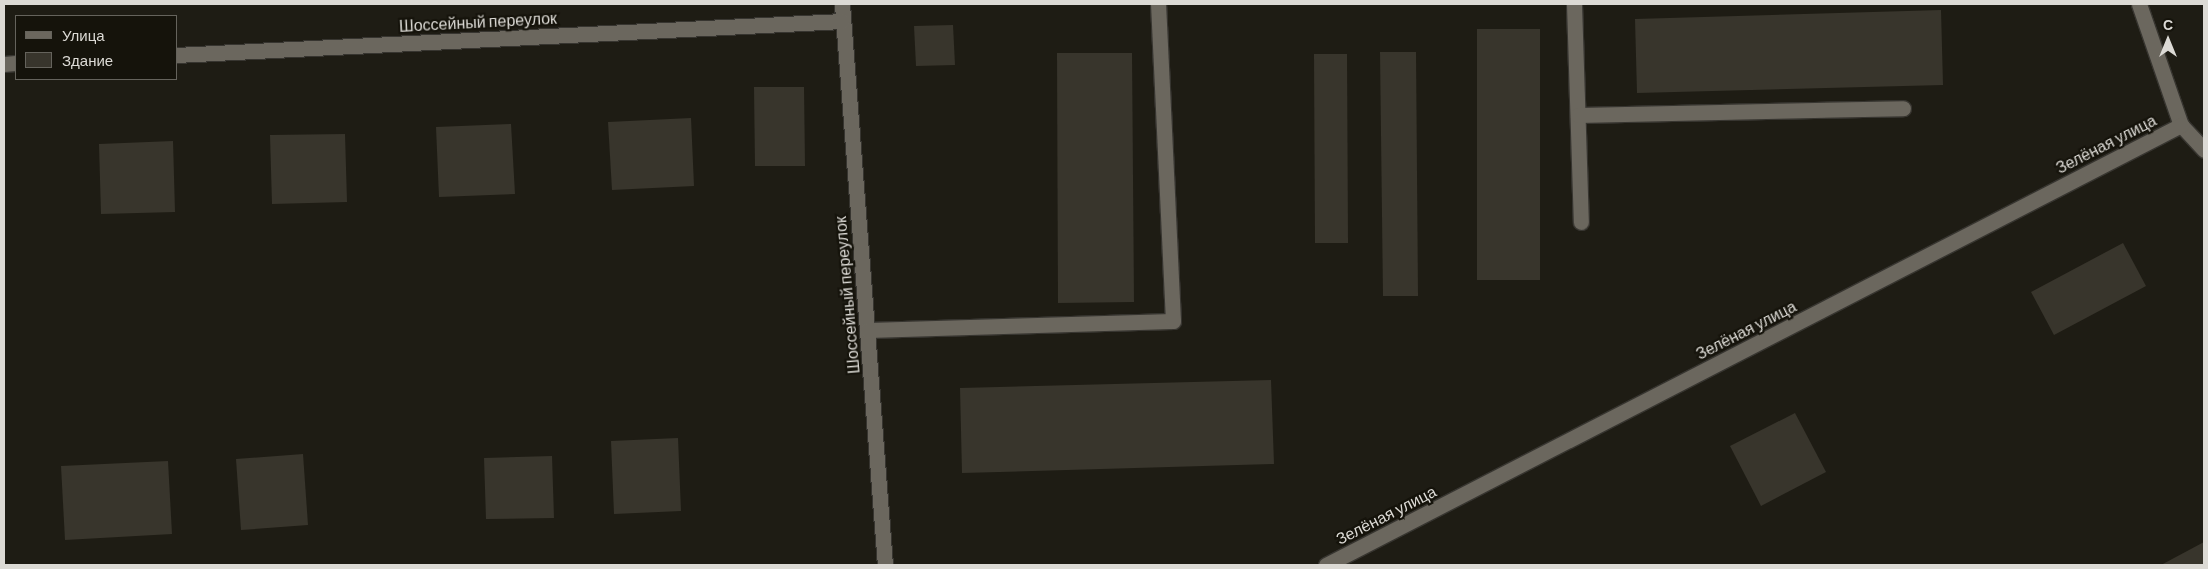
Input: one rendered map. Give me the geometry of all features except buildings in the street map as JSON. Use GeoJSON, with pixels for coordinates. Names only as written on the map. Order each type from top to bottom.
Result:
{"type":"FeatureCollection","features":[{"type":"Feature","properties":{"kind":"street","name":"Шоссейный переулок"},"geometry":{"type":"LineString","coordinates":[[842,4],[885,565]]}},
{"type":"Feature","properties":{"kind":"street"},"geometry":{"type":"LineString","coordinates":[[867,330],[1173,321],[1158,4]]}},
{"type":"Feature","properties":{"kind":"street"},"geometry":{"type":"LineString","coordinates":[[1574,4],[1581,222]]}},
{"type":"Feature","properties":{"kind":"street"},"geometry":{"type":"LineString","coordinates":[[2139,4],[2181,125],[2204,150]]}},
{"type":"Feature","properties":{"kind":"street","name":"Шоссейный переулок"},"geometry":{"type":"LineString","coordinates":[[178,55],[842,21]]}},
{"type":"Feature","properties":{"kind":"street"},"geometry":{"type":"LineString","coordinates":[[1578,116],[1903,108]]}},
{"type":"Feature","properties":{"kind":"street","name":"Зелёная улица"},"geometry":{"type":"LineString","coordinates":[[1326,565],[2181,125]]}}]}
